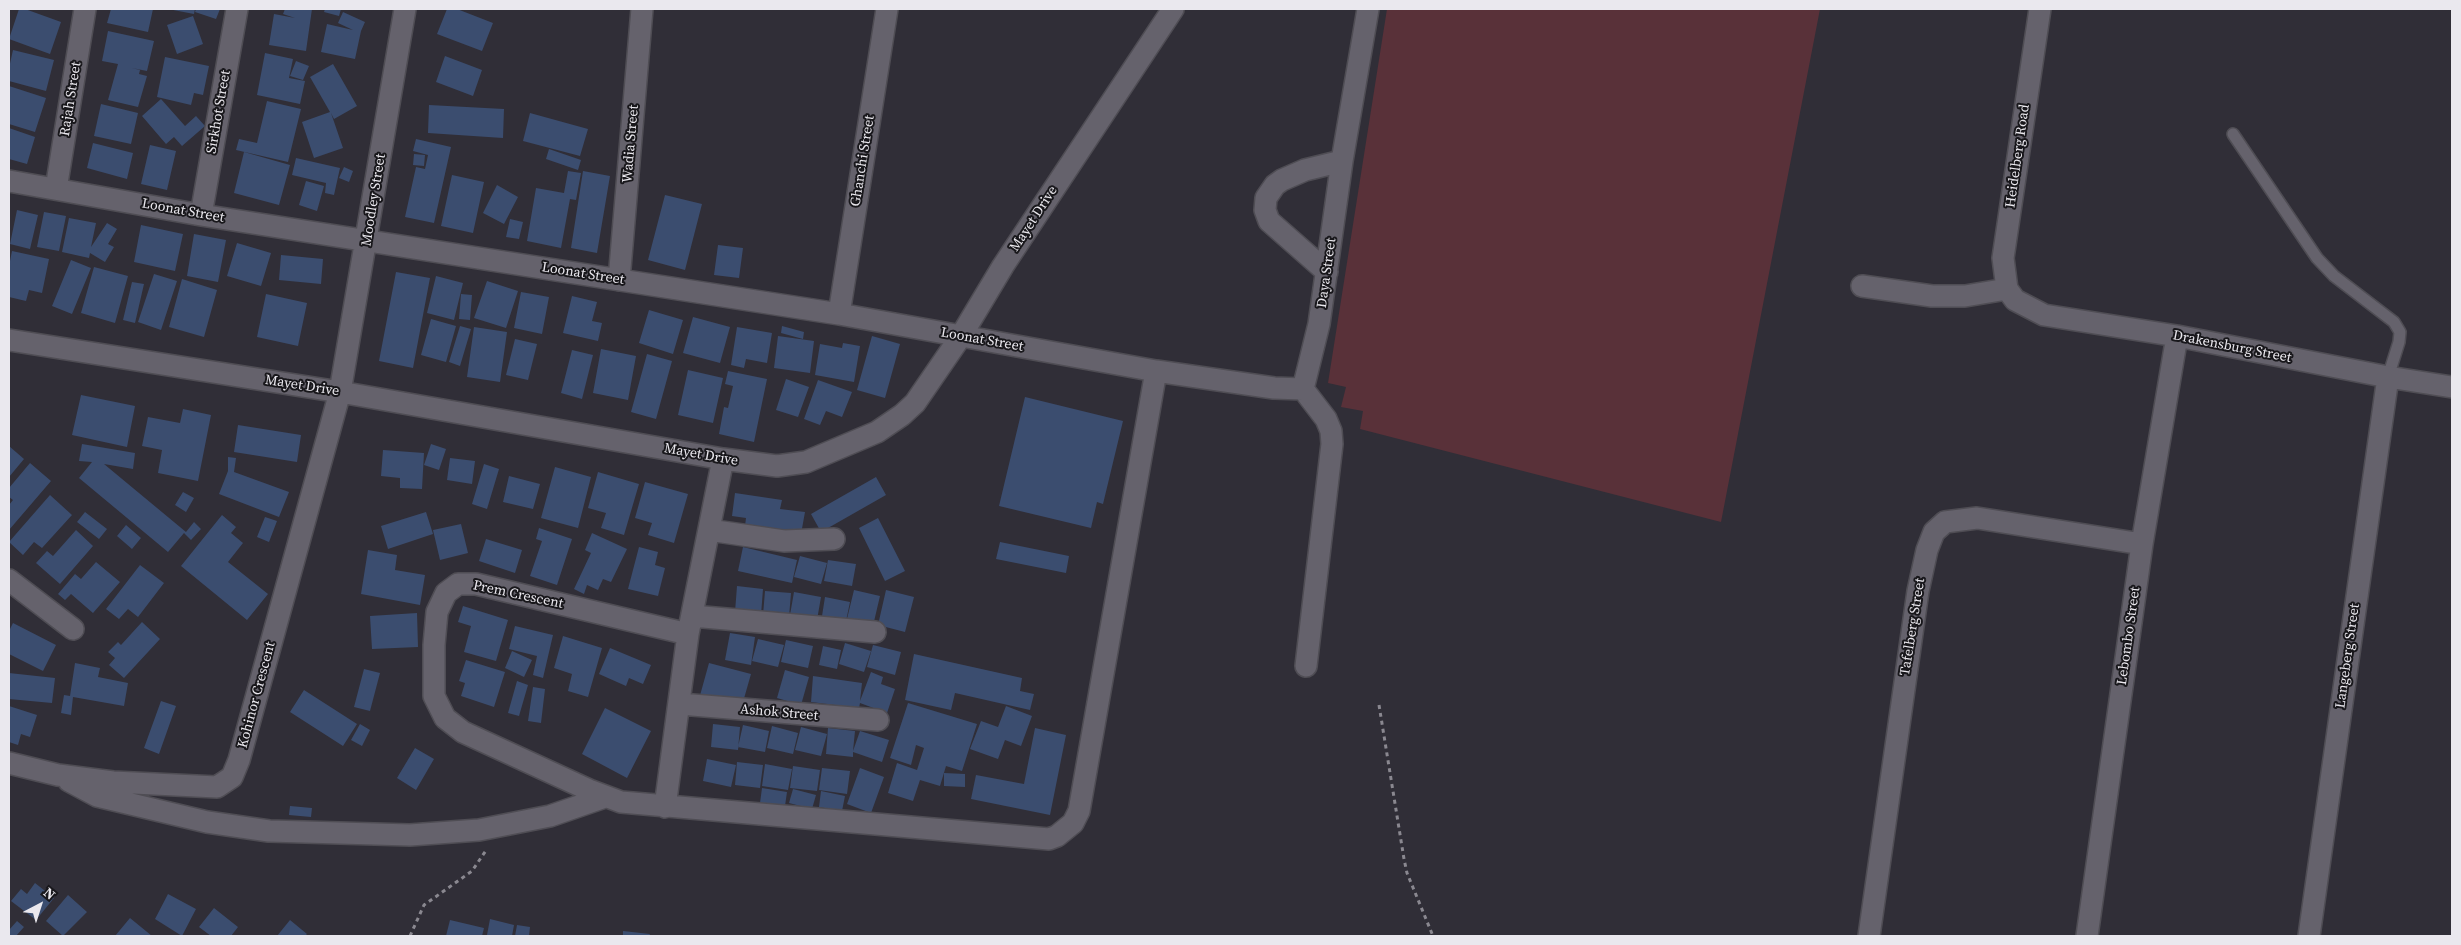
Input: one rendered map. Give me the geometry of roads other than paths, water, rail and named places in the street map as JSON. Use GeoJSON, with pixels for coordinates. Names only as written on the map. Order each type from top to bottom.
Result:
{"type":"FeatureCollection","features":[{"type":"Feature","properties":{"kind":"street","name":"Rajah Street"},"geometry":{"type":"LineString","coordinates":[[56,189],[85,9]]}},
{"type":"Feature","properties":{"kind":"street","name":"Sirkhot Street"},"geometry":{"type":"LineString","coordinates":[[201,215],[237,9]]}},
{"type":"Feature","properties":{"kind":"street","name":"Moodley Street"},"geometry":{"type":"LineString","coordinates":[[340,392],[405,9]]}},
{"type":"Feature","properties":{"kind":"street","name":"Wadia Street"},"geometry":{"type":"LineString","coordinates":[[619,280],[642,9]]}},
{"type":"Feature","properties":{"kind":"street","name":"Ghanchi Street"},"geometry":{"type":"LineString","coordinates":[[839,314],[887,9]]}},
{"type":"Feature","properties":{"kind":"street","name":"Mayet Drive"},"geometry":{"type":"LineString","coordinates":[[9,340],[340,392],[722,459],[792,465],[822,457],[877,432],[902,415],[914,403],[961,336],[1003,266],[1173,9]]}},
{"type":"Feature","properties":{"kind":"street","name":"Daya Street"},"geometry":{"type":"LineString","coordinates":[[1303,389],[1320,324],[1342,161],[1368,9]]}},
{"type":"Feature","properties":{"kind":"street","name":"Heidelberg Road"},"geometry":{"type":"LineString","coordinates":[[2011,294],[2003,258],[2040,9]]}},
{"type":"Feature","properties":{"kind":"street"},"geometry":{"type":"LineString","coordinates":[[1327,272],[1269,221],[1265,210],[1266,198],[1275,185],[1282,180],[1305,170],[1342,161]]}},
{"type":"Feature","properties":{"kind":"street","name":"Loonat Street"},"geometry":{"type":"LineString","coordinates":[[9,181],[201,215],[839,314],[1156,371]]}},
{"type":"Feature","properties":{"kind":"street"},"geometry":{"type":"LineString","coordinates":[[1862,286],[1932,296],[2011,294]]}},
{"type":"Feature","properties":{"kind":"street","name":"Drakensburg Street"},"geometry":{"type":"LineString","coordinates":[[2011,294],[2044,315],[2177,336],[2388,377],[2452,387]]}},
{"type":"Feature","properties":{"kind":"street","name":"Lebombo Street"},"geometry":{"type":"LineString","coordinates":[[2087,936],[2142,544],[2177,336]]}},
{"type":"Feature","properties":{"kind":"street"},"geometry":{"type":"LineString","coordinates":[[1156,371],[1274,388],[1303,389],[1326,419],[1331,431],[1332,444],[1306,666]]}},
{"type":"Feature","properties":{"kind":"street","name":"Prem Crescent"},"geometry":{"type":"LineString","coordinates":[[690,625],[476,584],[458,584],[446,593],[438,612],[434,645],[433,687],[438,708],[445,718],[463,732],[606,797],[621,802],[1049,839],[1066,830],[1073,822],[1081,803],[1156,371]]}},
{"type":"Feature","properties":{"kind":"street","name":"Langeberg Street"},"geometry":{"type":"LineString","coordinates":[[2309,936],[2388,377]]}},
{"type":"Feature","properties":{"kind":"street","name":"Kohinor Crescent"},"geometry":{"type":"LineString","coordinates":[[9,763],[58,775],[113,782],[217,786],[232,777],[239,760],[340,392]]}},
{"type":"Feature","properties":{"kind":"street"},"geometry":{"type":"LineString","coordinates":[[665,807],[690,625],[722,459]]}},
{"type":"Feature","properties":{"kind":"street","name":"Tafelberg Street"},"geometry":{"type":"LineString","coordinates":[[1869,936],[1918,591],[1927,550],[1934,532],[1945,522],[1976,518],[2142,544]]}},
{"type":"Feature","properties":{"kind":"street"},"geometry":{"type":"LineString","coordinates":[[709,530],[784,541],[834,539]]}},
{"type":"Feature","properties":{"kind":"street"},"geometry":{"type":"LineString","coordinates":[[9,580],[73,629]]}},
{"type":"Feature","properties":{"kind":"street"},"geometry":{"type":"LineString","coordinates":[[690,625],[875,632]]}},
{"type":"Feature","properties":{"kind":"street","name":"Ashok Street"},"geometry":{"type":"LineString","coordinates":[[680,704],[878,720]]}},
{"type":"Feature","properties":{"kind":"street"},"geometry":{"type":"LineString","coordinates":[[58,775],[97,796],[207,822],[269,831],[410,835],[479,830],[550,816],[606,797]]}},
{"type":"Feature","properties":{"kind":"lane"},"geometry":{"type":"LineString","coordinates":[[2233,134],[2317,258],[2334,276],[2394,322],[2400,332],[2399,342],[2388,377]]}}]}
